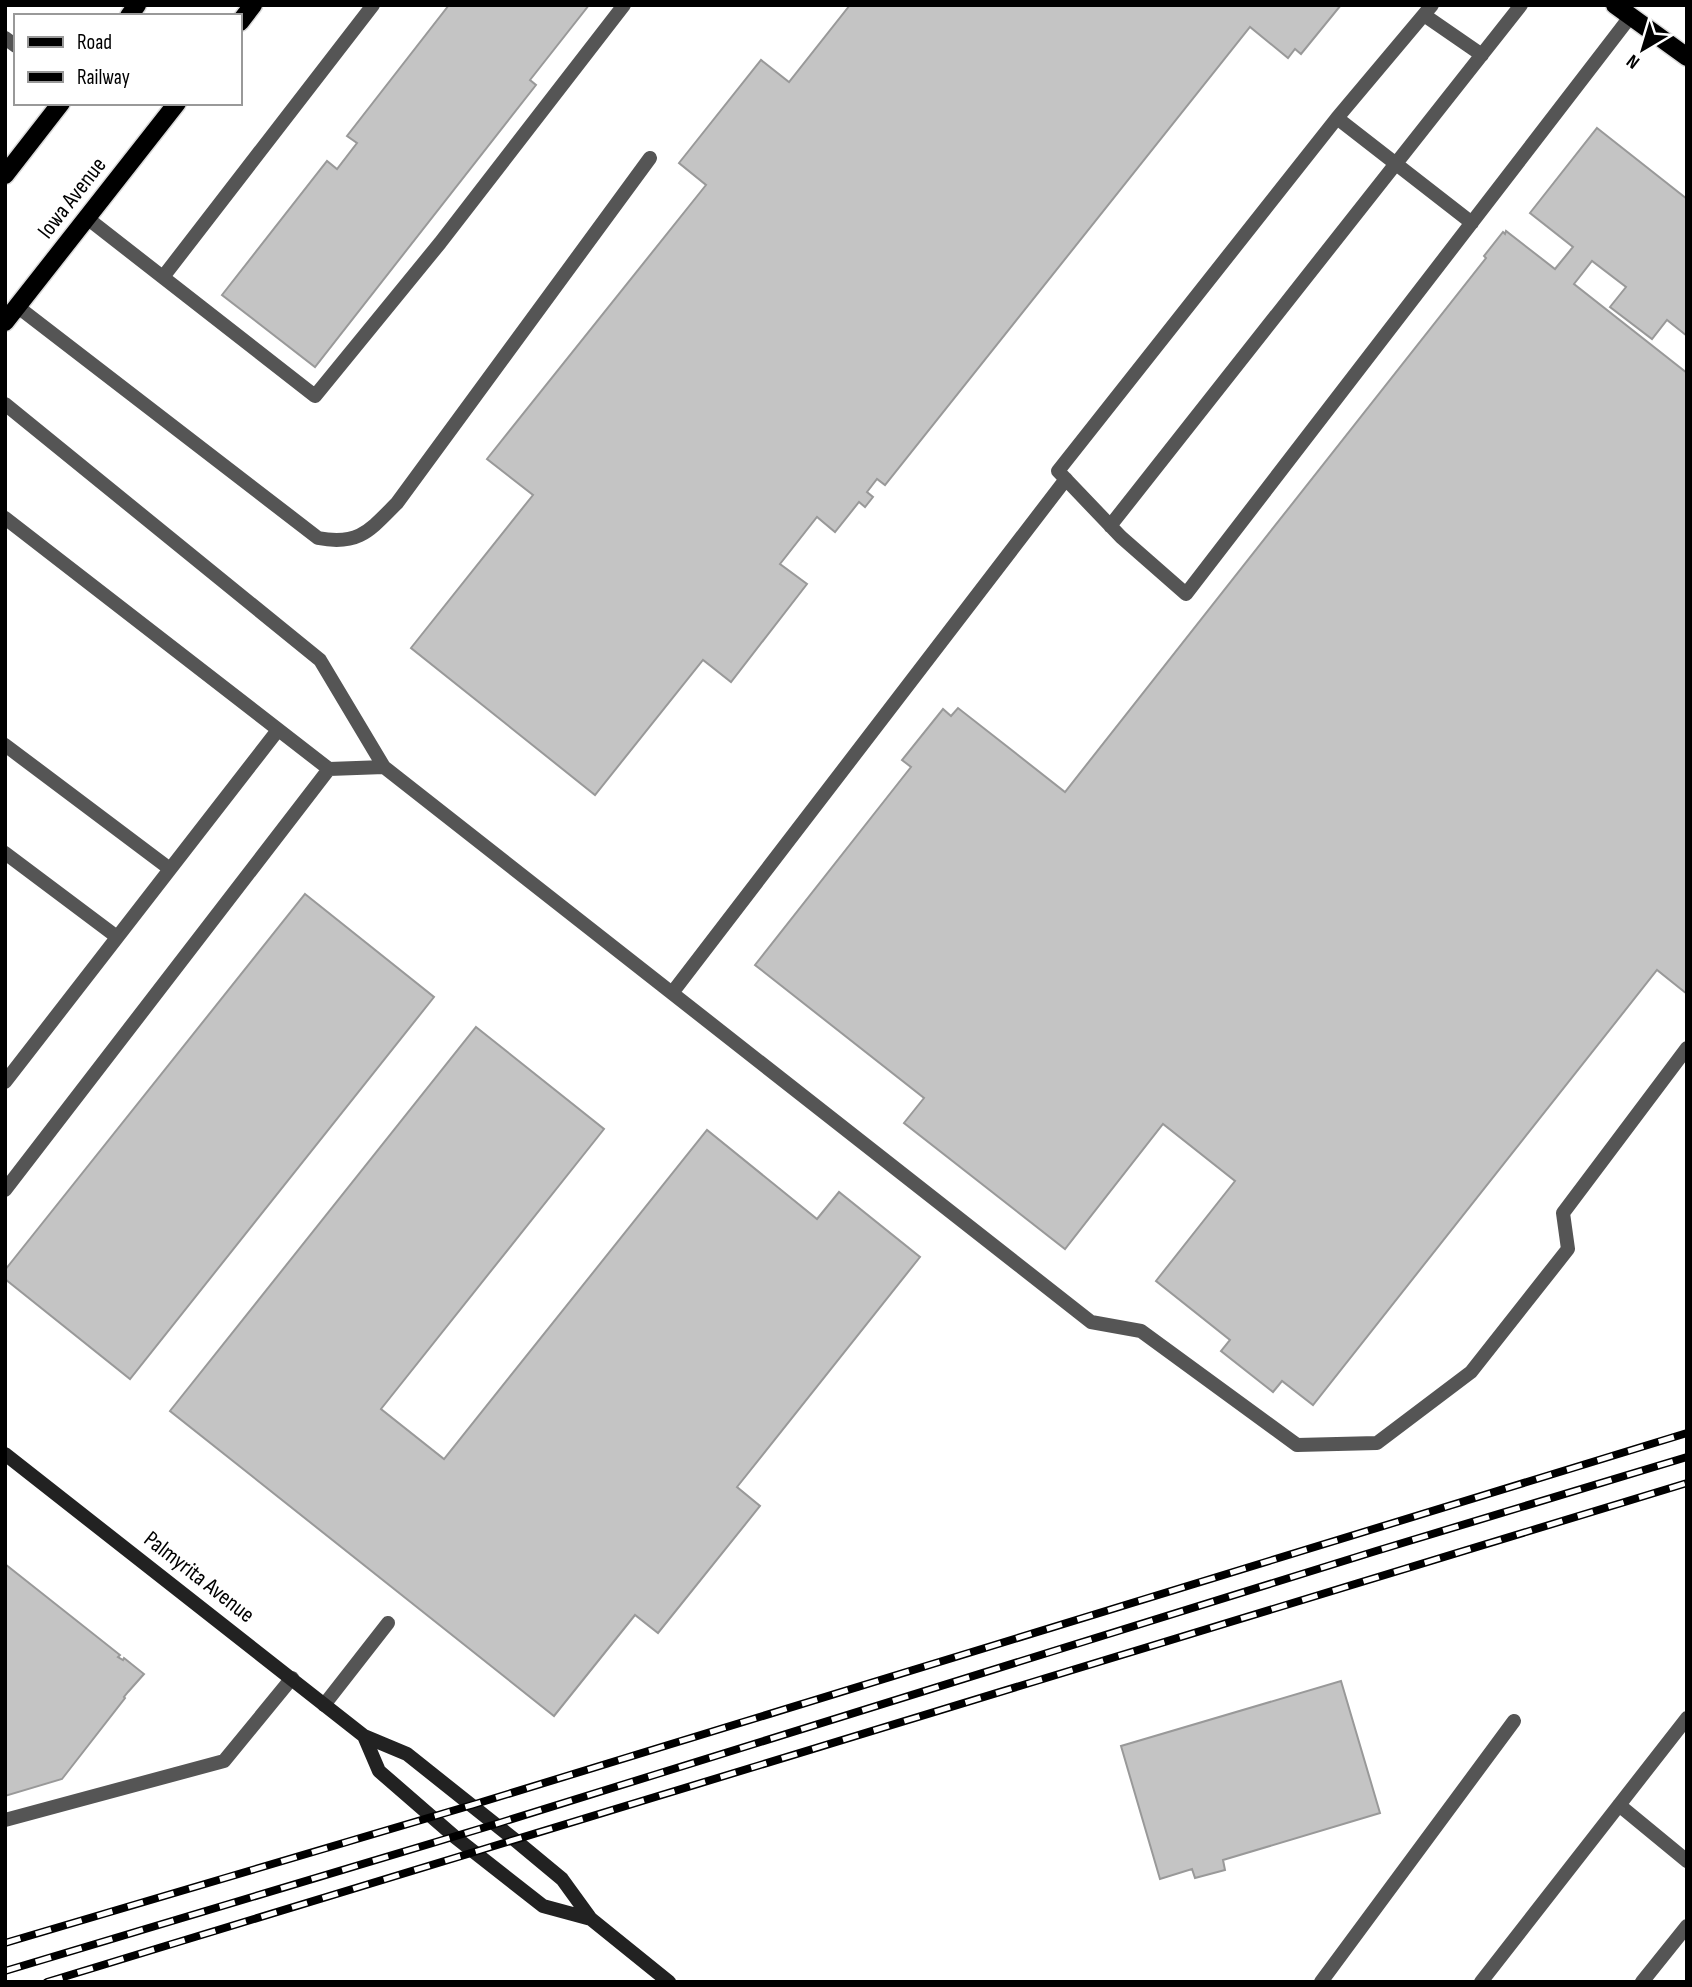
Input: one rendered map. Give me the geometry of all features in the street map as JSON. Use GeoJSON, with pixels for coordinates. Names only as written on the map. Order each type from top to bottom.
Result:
{"type":"FeatureCollection","features":[{"type":"Feature","properties":{"kind":"main road"},"geometry":{"type":"LineString","coordinates":[[242,19],[253,5]]}},
{"type":"Feature","properties":{"kind":"main road"},"geometry":{"type":"LineString","coordinates":[[1615,5],[1687,57]]}},
{"type":"Feature","properties":{"kind":"main road"},"geometry":{"type":"LineString","coordinates":[[5,176],[11,155],[59,105]]}},
{"type":"Feature","properties":{"kind":"main road","name":"Iowa Avenue"},"geometry":{"type":"LineString","coordinates":[[5,323],[175,105]]}},
{"type":"Feature","properties":{"kind":"street","name":"Palmyrita Avenue"},"geometry":{"type":"LineString","coordinates":[[5,1454],[365,1736],[407,1754],[562,1878],[591,1919],[670,1982]]}},
{"type":"Feature","properties":{"kind":"street","name":"Palmyrita Avenue"},"geometry":{"type":"LineString","coordinates":[[365,1736],[379,1771],[455,1837],[543,1906],[591,1919]]}},
{"type":"Feature","properties":{"kind":"lane"},"geometry":{"type":"LineString","coordinates":[[163,277],[373,5]]}},
{"type":"Feature","properties":{"kind":"lane"},"geometry":{"type":"LineString","coordinates":[[87,218],[315,396],[440,243],[624,5]]}},
{"type":"Feature","properties":{"kind":"lane"},"geometry":{"type":"LineString","coordinates":[[1110,526],[1521,5]]}},
{"type":"Feature","properties":{"kind":"lane"},"geometry":{"type":"LineString","coordinates":[[1482,55],[1428,10],[1337,118],[1058,471],[1110,526],[1186,594],[1630,17]]}},
{"type":"Feature","properties":{"kind":"lane"},"geometry":{"type":"LineString","coordinates":[[1337,118],[1472,223]]}},
{"type":"Feature","properties":{"kind":"lane"},"geometry":{"type":"LineString","coordinates":[[18,307],[318,538],[335,541],[353,539],[368,532],[397,503],[650,158]]}},
{"type":"Feature","properties":{"kind":"lane"},"geometry":{"type":"LineString","coordinates":[[5,404],[320,660],[384,768],[1091,1322],[1141,1331],[1297,1445],[1377,1443],[1471,1372],[1568,1249],[1563,1213],[1687,1048]]}},
{"type":"Feature","properties":{"kind":"lane"},"geometry":{"type":"LineString","coordinates":[[672,993],[1066,479]]}},
{"type":"Feature","properties":{"kind":"lane"},"geometry":{"type":"LineString","coordinates":[[5,518],[329,769],[384,768]]}},
{"type":"Feature","properties":{"kind":"lane"},"geometry":{"type":"LineString","coordinates":[[5,1082],[278,730]]}},
{"type":"Feature","properties":{"kind":"lane"},"geometry":{"type":"LineString","coordinates":[[5,745],[170,869]]}},
{"type":"Feature","properties":{"kind":"lane"},"geometry":{"type":"LineString","coordinates":[[5,1190],[329,769]]}},
{"type":"Feature","properties":{"kind":"lane"},"geometry":{"type":"LineString","coordinates":[[5,853],[117,937]]}},
{"type":"Feature","properties":{"kind":"lane"},"geometry":{"type":"LineString","coordinates":[[324,1704],[388,1623]]}},
{"type":"Feature","properties":{"kind":"lane"},"geometry":{"type":"LineString","coordinates":[[5,1820],[224,1761],[292,1678]]}},
{"type":"Feature","properties":{"kind":"lane"},"geometry":{"type":"LineString","coordinates":[[1481,1982],[1687,1717]]}},
{"type":"Feature","properties":{"kind":"lane"},"geometry":{"type":"LineString","coordinates":[[1321,1982],[1514,1721]]}},
{"type":"Feature","properties":{"kind":"lane"},"geometry":{"type":"LineString","coordinates":[[1619,1805],[1687,1861]]}},
{"type":"Feature","properties":{"kind":"lane"},"geometry":{"type":"LineString","coordinates":[[1642,1982],[1687,1926]]}},
{"type":"Feature","properties":{"kind":"building"},"geometry":{"type":"Polygon","coordinates":[[[449,5],[589,5],[530,80],[536,85],[315,367],[222,295],[327,161],[337,169],[357,143],[347,136],[449,5]]]}},
{"type":"Feature","properties":{"kind":"building"},"geometry":{"type":"Polygon","coordinates":[[[850,5],[1341,5],[1301,54],[1295,49],[1288,58],[1250,27],[885,485],[877,479],[867,492],[873,497],[865,507],[859,502],[835,532],[817,517],[780,564],[807,584],[731,682],[703,660],[595,795],[411,648],[533,495],[487,459],[706,185],[679,163],[761,60],[789,82],[850,5]]]}},
{"type":"Feature","properties":{"kind":"building"},"geometry":{"type":"Polygon","coordinates":[[[1597,128],[1687,199],[1687,336],[1667,320],[1652,339],[1610,307],[1626,287],[1592,261],[1574,284],[1687,373],[1687,994],[1657,970],[1313,1405],[1282,1381],[1273,1392],[1221,1351],[1230,1340],[1156,1281],[1235,1181],[1163,1124],[1065,1249],[904,1123],[924,1098],[755,965],[911,767],[902,760],[943,709],[951,716],[958,708],[1065,792],[1486,258],[1484,256],[1503,232],[1505,234],[1506,231],[1555,269],[1573,247],[1530,213],[1597,128]]]}},
{"type":"Feature","properties":{"kind":"building"},"geometry":{"type":"Polygon","coordinates":[[[305,894],[434,997],[130,1379],[5,1279],[5,1270],[305,894]]]}},
{"type":"Feature","properties":{"kind":"building"},"geometry":{"type":"Polygon","coordinates":[[[476,1027],[604,1129],[381,1409],[444,1459],[707,1130],[817,1219],[839,1192],[920,1257],[737,1487],[760,1506],[658,1633],[635,1615],[554,1716],[170,1411],[476,1027]]]}},
{"type":"Feature","properties":{"kind":"building"},"geometry":{"type":"Polygon","coordinates":[[[5,1564],[120,1655],[118,1657],[123,1660],[124,1658],[144,1674],[62,1779],[5,1796],[5,1564]]]}},
{"type":"Feature","properties":{"kind":"building"},"geometry":{"type":"Polygon","coordinates":[[[1341,1681],[1380,1813],[1223,1860],[1225,1870],[1195,1878],[1192,1869],[1160,1879],[1121,1746],[1341,1681]]]}},
{"type":"Feature","properties":{"kind":"railway"},"geometry":{"type":"LineString","coordinates":[[5,1943],[472,1805],[1687,1433]]}},
{"type":"Feature","properties":{"kind":"railway"},"geometry":{"type":"LineString","coordinates":[[5,1971],[496,1824],[1687,1457]]}},
{"type":"Feature","properties":{"kind":"railway"},"geometry":{"type":"LineString","coordinates":[[47,1982],[1687,1483]]}}]}
